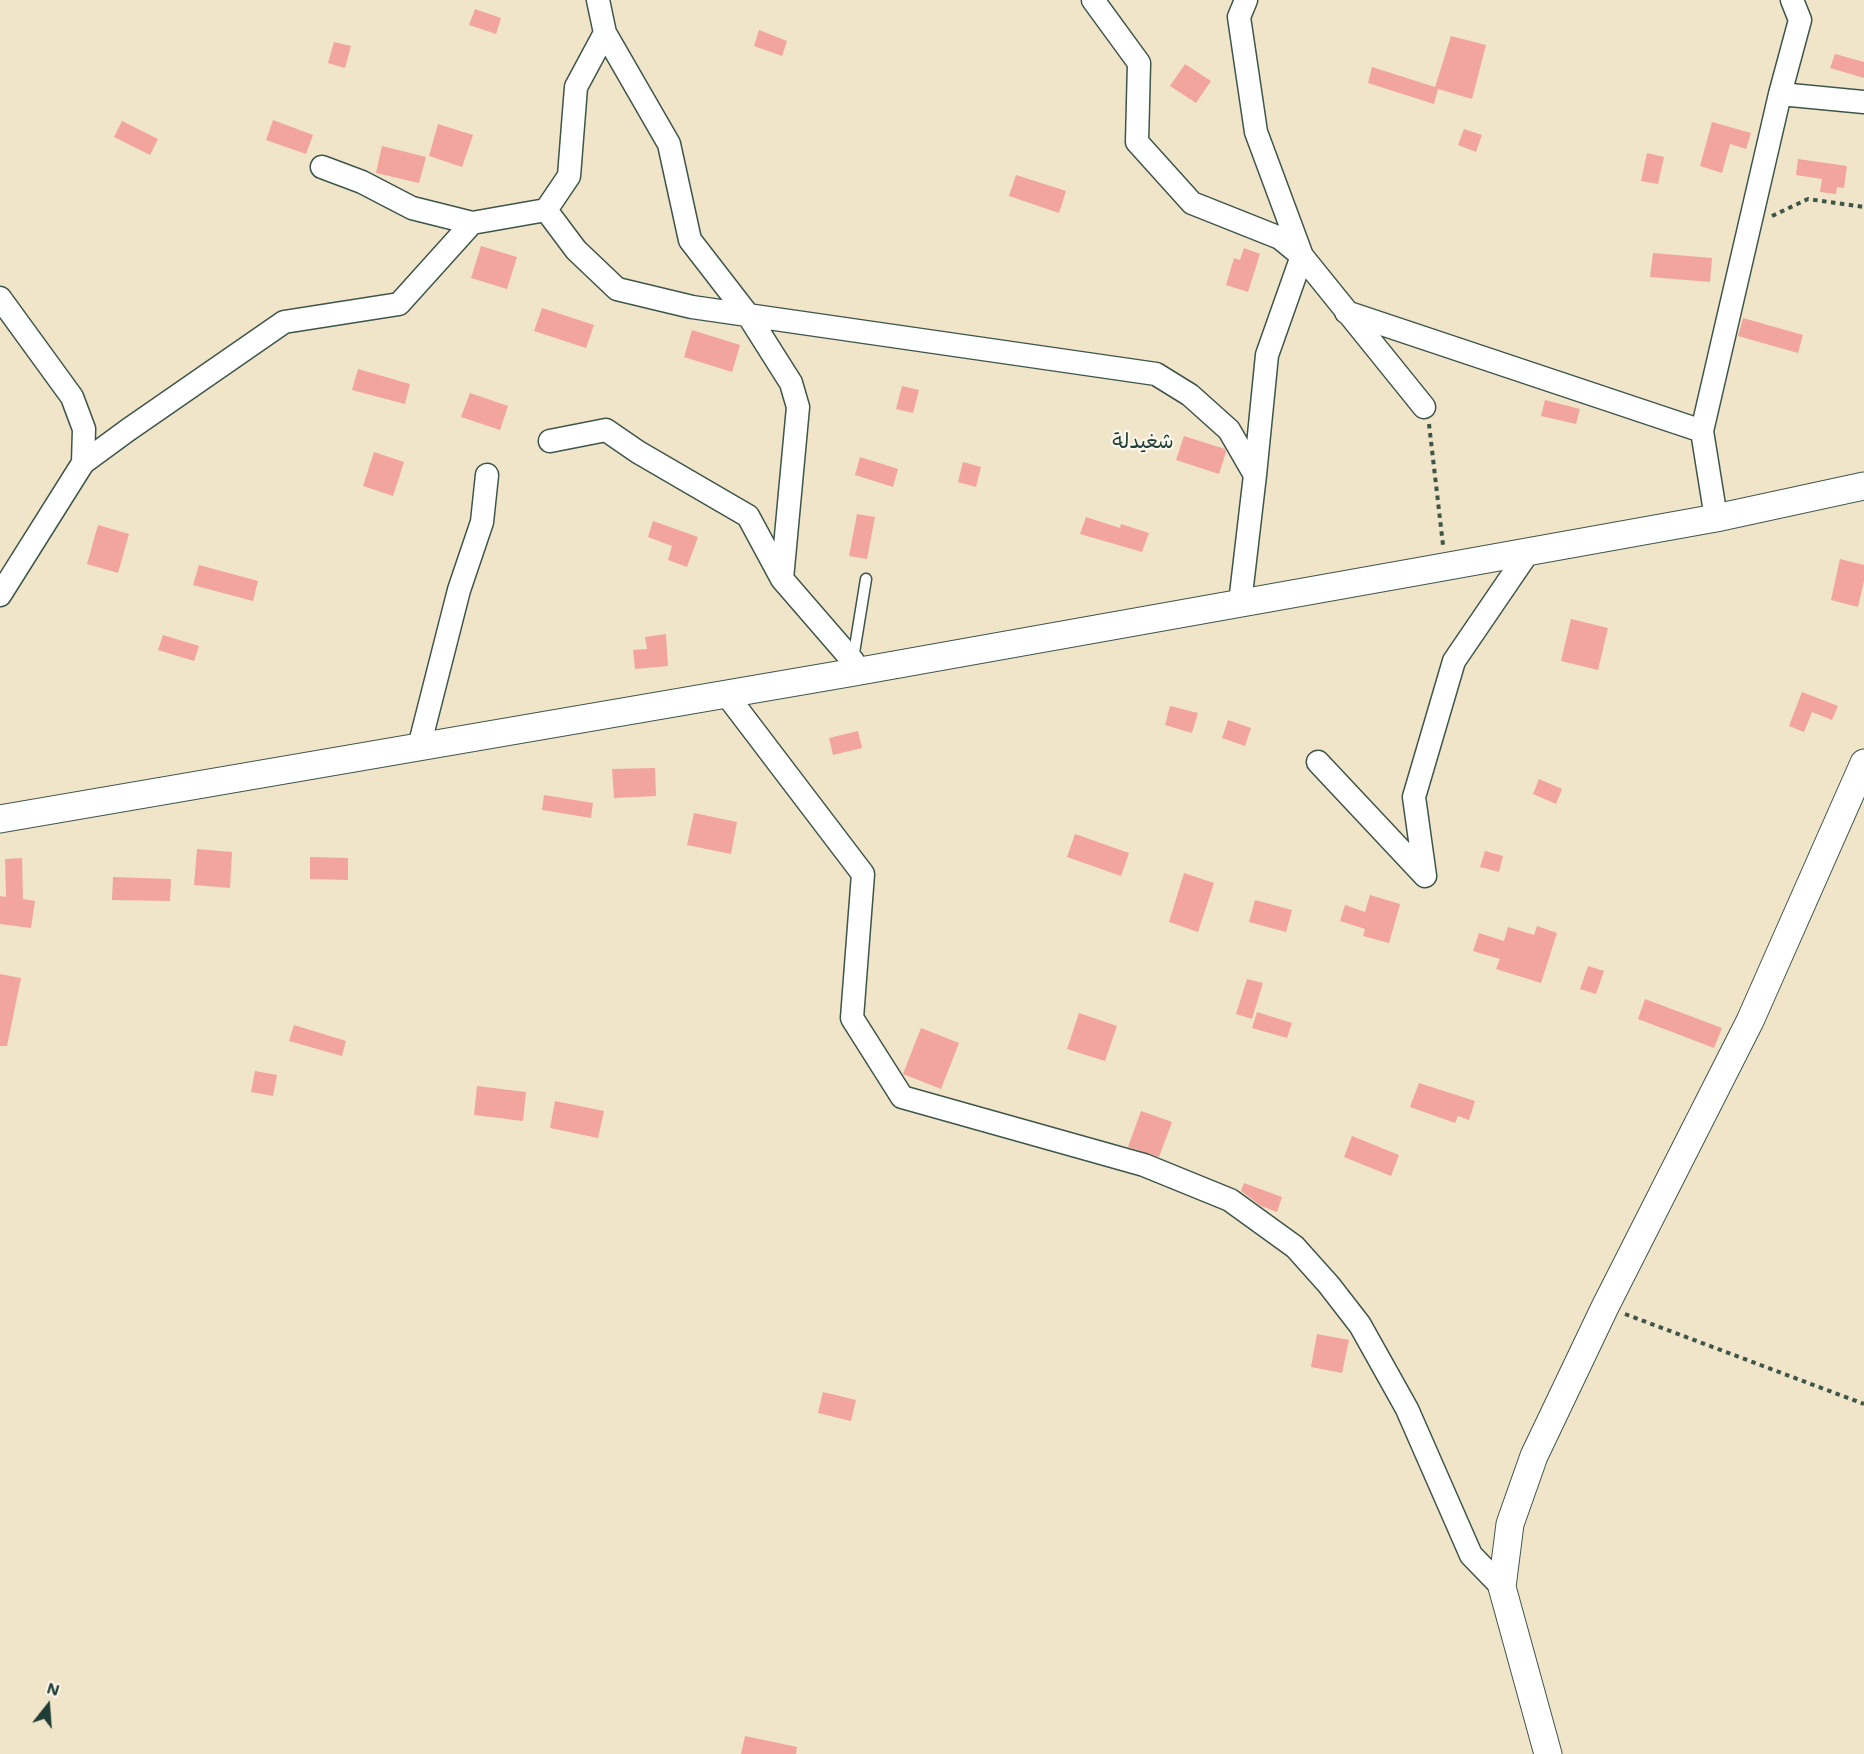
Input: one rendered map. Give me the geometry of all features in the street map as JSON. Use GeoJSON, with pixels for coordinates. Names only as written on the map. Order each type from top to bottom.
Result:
{"type":"FeatureCollection","features":[{"type":"Feature","properties":{"kind":"street"},"geometry":{"type":"LineString","coordinates":[[597,0],[604,33],[669,144],[690,240],[748,315],[791,383],[798,407],[782,579]]}},
{"type":"Feature","properties":{"kind":"street"},"geometry":{"type":"LineString","coordinates":[[1093,0],[1138,63],[1137,142],[1192,202],[1280,238],[1302,256],[1424,407]]}},
{"type":"Feature","properties":{"kind":"street"},"geometry":{"type":"LineString","coordinates":[[1240,603],[1267,355],[1302,256],[1256,132],[1239,17],[1246,0]]}},
{"type":"Feature","properties":{"kind":"street"},"geometry":{"type":"LineString","coordinates":[[1716,518],[1702,431],[1780,94],[1800,20],[1792,0]]}},
{"type":"Feature","properties":{"kind":"street"},"geometry":{"type":"LineString","coordinates":[[322,167],[362,182],[412,208],[472,223],[546,210],[569,176],[576,87],[604,33]]}},
{"type":"Feature","properties":{"kind":"street"},"geometry":{"type":"LineString","coordinates":[[1780,94],[1864,102]]}},
{"type":"Feature","properties":{"kind":"street"},"geometry":{"type":"LineString","coordinates":[[546,210],[576,250],[616,289],[692,307],[1156,374],[1190,395],[1229,430],[1255,475]]}},
{"type":"Feature","properties":{"kind":"street"},"geometry":{"type":"LineString","coordinates":[[0,595],[83,463],[284,322],[399,303],[472,223]]}},
{"type":"Feature","properties":{"kind":"street"},"geometry":{"type":"LineString","coordinates":[[0,298],[72,397],[84,429],[83,463]]}},
{"type":"Feature","properties":{"kind":"street"},"geometry":{"type":"LineString","coordinates":[[1346,312],[1702,431]]}},
{"type":"Feature","properties":{"kind":"street"},"geometry":{"type":"LineString","coordinates":[[550,441],[606,430],[638,452],[748,516],[782,579],[851,667]]}},
{"type":"Feature","properties":{"kind":"street"},"geometry":{"type":"LineString","coordinates":[[419,747],[459,590],[482,522],[487,475]]}},
{"type":"Feature","properties":{"kind":"street"},"geometry":{"type":"LineString","coordinates":[[0,819],[726,694],[851,667],[1240,603],[1529,552],[1716,518],[1864,486]]}},
{"type":"Feature","properties":{"kind":"street"},"geometry":{"type":"LineString","coordinates":[[1318,762],[1425,876],[1414,796],[1454,661],[1529,552]]}},
{"type":"Feature","properties":{"kind":"street"},"geometry":{"type":"LineString","coordinates":[[726,694],[863,874],[852,1018],[902,1097],[1144,1166],[1230,1200],[1295,1247],[1360,1325],[1407,1409],[1471,1555],[1502,1587]]}},
{"type":"Feature","properties":{"kind":"street"},"geometry":{"type":"LineString","coordinates":[[1548,1754],[1502,1587],[1510,1524],[1534,1456],[1605,1307],[1750,1021],[1864,763]]}},
{"type":"Feature","properties":{"kind":"lane"},"geometry":{"type":"LineString","coordinates":[[851,667],[867,579]]}},
{"type":"Feature","properties":{"kind":"path"},"geometry":{"type":"LineString","coordinates":[[1750,226],[1808,199],[1864,207]]}},
{"type":"Feature","properties":{"kind":"path"},"geometry":{"type":"LineString","coordinates":[[1424,407],[1429,427],[1446,566]]}},
{"type":"Feature","properties":{"kind":"path"},"geometry":{"type":"LineString","coordinates":[[1605,1307],[1864,1404]]}},
{"type":"Feature","properties":{"kind":"building"},"geometry":{"type":"Polygon","coordinates":[[[475,9],[501,18],[496,34],[469,25],[475,9]]]}},
{"type":"Feature","properties":{"kind":"building"},"geometry":{"type":"Polygon","coordinates":[[[759,30],[787,41],[782,56],[754,46],[759,30]]]}},
{"type":"Feature","properties":{"kind":"building"},"geometry":{"type":"Polygon","coordinates":[[[1451,36],[1486,45],[1472,99],[1438,89],[1434,104],[1368,83],[1372,67],[1435,87],[1451,36]]]}},
{"type":"Feature","properties":{"kind":"building"},"geometry":{"type":"Polygon","coordinates":[[[334,42],[351,46],[345,68],[328,63],[334,42]]]}},
{"type":"Feature","properties":{"kind":"building"},"geometry":{"type":"Polygon","coordinates":[[[1835,54],[1864,62],[1864,78],[1830,68],[1835,54]]]}},
{"type":"Feature","properties":{"kind":"building"},"geometry":{"type":"Polygon","coordinates":[[[1185,64],[1211,81],[1196,103],[1170,86],[1185,64]]]}},
{"type":"Feature","properties":{"kind":"building"},"geometry":{"type":"Polygon","coordinates":[[[273,120],[313,135],[306,154],[266,140],[273,120]]]}},
{"type":"Feature","properties":{"kind":"building"},"geometry":{"type":"Polygon","coordinates":[[[122,121],[158,139],[150,155],[114,137],[122,121]]]}},
{"type":"Feature","properties":{"kind":"building"},"geometry":{"type":"Polygon","coordinates":[[[1712,122],[1751,133],[1746,149],[1730,144],[1722,173],[1700,166],[1712,122]]]}},
{"type":"Feature","properties":{"kind":"building"},"geometry":{"type":"Polygon","coordinates":[[[438,124],[473,135],[462,167],[429,156],[438,124]]]}},
{"type":"Feature","properties":{"kind":"building"},"geometry":{"type":"Polygon","coordinates":[[[1464,129],[1482,135],[1476,152],[1458,145],[1464,129]]]}},
{"type":"Feature","properties":{"kind":"building"},"geometry":{"type":"Polygon","coordinates":[[[382,146],[426,157],[419,183],[376,173],[382,146]]]}},
{"type":"Feature","properties":{"kind":"building"},"geometry":{"type":"Polygon","coordinates":[[[1647,153],[1664,157],[1658,184],[1641,181],[1647,153]]]}},
{"type":"Feature","properties":{"kind":"building"},"geometry":{"type":"Polygon","coordinates":[[[1798,159],[1847,166],[1844,188],[1837,187],[1836,194],[1820,192],[1822,179],[1796,175],[1798,159]]]}},
{"type":"Feature","properties":{"kind":"building"},"geometry":{"type":"Polygon","coordinates":[[[1016,175],[1066,191],[1059,213],[1009,196],[1016,175]]]}},
{"type":"Feature","properties":{"kind":"building"},"geometry":{"type":"Polygon","coordinates":[[[481,246],[517,257],[507,289],[471,278],[481,246]]]}},
{"type":"Feature","properties":{"kind":"building"},"geometry":{"type":"Polygon","coordinates":[[[1244,248],[1260,254],[1248,292],[1226,285],[1234,258],[1240,260],[1244,248]]]}},
{"type":"Feature","properties":{"kind":"building"},"geometry":{"type":"Polygon","coordinates":[[[1653,253],[1712,258],[1710,282],[1650,277],[1653,253]]]}},
{"type":"Feature","properties":{"kind":"building"},"geometry":{"type":"Polygon","coordinates":[[[542,308],[594,325],[586,348],[534,331],[542,308]]]}},
{"type":"Feature","properties":{"kind":"building"},"geometry":{"type":"Polygon","coordinates":[[[1743,318],[1803,335],[1798,353],[1738,336],[1743,318]]]}},
{"type":"Feature","properties":{"kind":"building"},"geometry":{"type":"Polygon","coordinates":[[[692,330],[740,345],[732,372],[684,357],[692,330]]]}},
{"type":"Feature","properties":{"kind":"building"},"geometry":{"type":"Polygon","coordinates":[[[358,369],[410,384],[405,404],[352,390],[358,369]]]}},
{"type":"Feature","properties":{"kind":"building"},"geometry":{"type":"Polygon","coordinates":[[[902,386],[919,390],[913,413],[896,409],[902,386]]]}},
{"type":"Feature","properties":{"kind":"building"},"geometry":{"type":"Polygon","coordinates":[[[470,393],[508,406],[500,430],[461,417],[470,393]]]}},
{"type":"Feature","properties":{"kind":"building"},"geometry":{"type":"Polygon","coordinates":[[[1545,400],[1580,409],[1576,424],[1541,416],[1545,400]]]}},
{"type":"Feature","properties":{"kind":"building"},"geometry":{"type":"Polygon","coordinates":[[[1184,436],[1225,449],[1219,474],[1176,460],[1184,436]]]}},
{"type":"Feature","properties":{"kind":"building"},"geometry":{"type":"Polygon","coordinates":[[[374,452],[404,462],[393,496],[363,486],[374,452]]]}},
{"type":"Feature","properties":{"kind":"building"},"geometry":{"type":"Polygon","coordinates":[[[860,457],[898,469],[893,487],[855,475],[860,457]]]}},
{"type":"Feature","properties":{"kind":"building"},"geometry":{"type":"Polygon","coordinates":[[[963,462],[981,467],[976,487],[958,482],[963,462]]]}},
{"type":"Feature","properties":{"kind":"building"},"geometry":{"type":"Polygon","coordinates":[[[857,514],[875,517],[867,559],[849,556],[857,514]]]}},
{"type":"Feature","properties":{"kind":"building"},"geometry":{"type":"Polygon","coordinates":[[[1086,517],[1120,528],[1121,524],[1149,533],[1142,552],[1080,534],[1086,517]]]}},
{"type":"Feature","properties":{"kind":"building"},"geometry":{"type":"Polygon","coordinates":[[[653,521],[698,537],[687,567],[668,560],[672,546],[648,537],[653,521]]]}},
{"type":"Feature","properties":{"kind":"building"},"geometry":{"type":"Polygon","coordinates":[[[98,525],[129,534],[118,573],[87,564],[98,525]]]}},
{"type":"Feature","properties":{"kind":"building"},"geometry":{"type":"Polygon","coordinates":[[[1840,559],[1864,565],[1864,581],[1858,607],[1831,600],[1840,559]]]}},
{"type":"Feature","properties":{"kind":"building"},"geometry":{"type":"Polygon","coordinates":[[[199,565],[258,581],[253,601],[193,585],[199,565]]]}},
{"type":"Feature","properties":{"kind":"building"},"geometry":{"type":"Polygon","coordinates":[[[1571,619],[1608,628],[1598,670],[1561,661],[1571,619]]]}},
{"type":"Feature","properties":{"kind":"building"},"geometry":{"type":"Polygon","coordinates":[[[666,634],[668,666],[635,669],[633,650],[647,649],[645,637],[666,634]]]}},
{"type":"Feature","properties":{"kind":"building"},"geometry":{"type":"Polygon","coordinates":[[[163,635],[199,646],[194,661],[158,650],[163,635]]]}},
{"type":"Feature","properties":{"kind":"building"},"geometry":{"type":"Polygon","coordinates":[[[1802,692],[1838,706],[1832,720],[1812,712],[1804,732],[1789,726],[1802,692]]]}},
{"type":"Feature","properties":{"kind":"building"},"geometry":{"type":"Polygon","coordinates":[[[1170,706],[1198,713],[1192,733],[1165,725],[1170,706]]]}},
{"type":"Feature","properties":{"kind":"building"},"geometry":{"type":"Polygon","coordinates":[[[1228,720],[1251,728],[1245,746],[1222,738],[1228,720]]]}},
{"type":"Feature","properties":{"kind":"building"},"geometry":{"type":"Polygon","coordinates":[[[858,731],[862,748],[833,755],[829,738],[858,731]]]}},
{"type":"Feature","properties":{"kind":"building"},"geometry":{"type":"Polygon","coordinates":[[[655,768],[656,796],[614,798],[612,769],[655,768]]]}},
{"type":"Feature","properties":{"kind":"building"},"geometry":{"type":"Polygon","coordinates":[[[1539,779],[1562,789],[1556,804],[1533,794],[1539,779]]]}},
{"type":"Feature","properties":{"kind":"building"},"geometry":{"type":"Polygon","coordinates":[[[544,795],[593,803],[591,818],[542,810],[544,795]]]}},
{"type":"Feature","properties":{"kind":"building"},"geometry":{"type":"Polygon","coordinates":[[[694,813],[737,822],[731,854],[687,845],[694,813]]]}},
{"type":"Feature","properties":{"kind":"building"},"geometry":{"type":"Polygon","coordinates":[[[1075,834],[1129,853],[1121,876],[1067,857],[1075,834]]]}},
{"type":"Feature","properties":{"kind":"building"},"geometry":{"type":"Polygon","coordinates":[[[197,849],[232,852],[230,888],[194,885],[197,849]]]}},
{"type":"Feature","properties":{"kind":"building"},"geometry":{"type":"Polygon","coordinates":[[[1485,851],[1503,856],[1499,872],[1480,867],[1485,851]]]}},
{"type":"Feature","properties":{"kind":"building"},"geometry":{"type":"Polygon","coordinates":[[[310,857],[348,858],[348,880],[310,879],[310,857]]]}},
{"type":"Feature","properties":{"kind":"building"},"geometry":{"type":"Polygon","coordinates":[[[22,858],[23,899],[35,901],[31,928],[0,924],[0,896],[6,897],[5,859],[22,858]]]}},
{"type":"Feature","properties":{"kind":"building"},"geometry":{"type":"Polygon","coordinates":[[[1184,873],[1214,883],[1198,932],[1169,922],[1184,873]]]}},
{"type":"Feature","properties":{"kind":"building"},"geometry":{"type":"Polygon","coordinates":[[[113,877],[171,879],[170,901],[112,900],[113,877]]]}},
{"type":"Feature","properties":{"kind":"building"},"geometry":{"type":"Polygon","coordinates":[[[1370,895],[1400,904],[1389,943],[1363,936],[1365,929],[1340,921],[1345,905],[1365,912],[1370,895]]]}},
{"type":"Feature","properties":{"kind":"building"},"geometry":{"type":"Polygon","coordinates":[[[1255,900],[1292,910],[1286,932],[1249,922],[1255,900]]]}},
{"type":"Feature","properties":{"kind":"building"},"geometry":{"type":"Polygon","coordinates":[[[1537,926],[1557,933],[1541,983],[1496,969],[1500,959],[1473,951],[1479,933],[1504,941],[1508,927],[1534,935],[1537,926]]]}},
{"type":"Feature","properties":{"kind":"building"},"geometry":{"type":"Polygon","coordinates":[[[1588,966],[1604,971],[1596,994],[1580,989],[1588,966]]]}},
{"type":"Feature","properties":{"kind":"building"},"geometry":{"type":"Polygon","coordinates":[[[0,974],[21,978],[7,1046],[0,1046],[0,974]]]}},
{"type":"Feature","properties":{"kind":"building"},"geometry":{"type":"Polygon","coordinates":[[[1247,979],[1263,983],[1252,1019],[1236,1014],[1247,979]]]}},
{"type":"Feature","properties":{"kind":"building"},"geometry":{"type":"Polygon","coordinates":[[[1645,999],[1722,1028],[1714,1048],[1638,1019],[1645,999]]]}},
{"type":"Feature","properties":{"kind":"building"},"geometry":{"type":"Polygon","coordinates":[[[1257,1012],[1292,1023],[1287,1038],[1252,1028],[1257,1012]]]}},
{"type":"Feature","properties":{"kind":"building"},"geometry":{"type":"Polygon","coordinates":[[[1079,1013],[1117,1026],[1105,1061],[1067,1049],[1079,1013]]]}},
{"type":"Feature","properties":{"kind":"building"},"geometry":{"type":"Polygon","coordinates":[[[294,1025],[346,1041],[342,1056],[289,1041],[294,1025]]]}},
{"type":"Feature","properties":{"kind":"building"},"geometry":{"type":"Polygon","coordinates":[[[921,1028],[959,1043],[941,1089],[903,1074],[921,1028]]]}},
{"type":"Feature","properties":{"kind":"building"},"geometry":{"type":"Polygon","coordinates":[[[255,1071],[277,1075],[273,1096],[251,1092],[255,1071]]]}},
{"type":"Feature","properties":{"kind":"building"},"geometry":{"type":"Polygon","coordinates":[[[1419,1083],[1475,1101],[1469,1120],[1458,1116],[1455,1123],[1410,1107],[1419,1083]]]}},
{"type":"Feature","properties":{"kind":"building"},"geometry":{"type":"Polygon","coordinates":[[[477,1086],[526,1092],[523,1121],[474,1115],[477,1086]]]}},
{"type":"Feature","properties":{"kind":"building"},"geometry":{"type":"Polygon","coordinates":[[[555,1101],[604,1111],[598,1138],[550,1128],[555,1101]]]}},
{"type":"Feature","properties":{"kind":"building"},"geometry":{"type":"Polygon","coordinates":[[[1141,1111],[1172,1122],[1159,1157],[1128,1147],[1141,1111]]]}},
{"type":"Feature","properties":{"kind":"building"},"geometry":{"type":"Polygon","coordinates":[[[1352,1136],[1399,1155],[1391,1176],[1344,1157],[1352,1136]]]}},
{"type":"Feature","properties":{"kind":"building"},"geometry":{"type":"Polygon","coordinates":[[[1244,1183],[1282,1197],[1277,1212],[1261,1206],[1241,1191],[1244,1183]]]}},
{"type":"Feature","properties":{"kind":"building"},"geometry":{"type":"Polygon","coordinates":[[[1317,1334],[1349,1340],[1342,1373],[1311,1367],[1317,1334]]]}},
{"type":"Feature","properties":{"kind":"building"},"geometry":{"type":"Polygon","coordinates":[[[823,1392],[856,1400],[851,1421],[818,1413],[823,1392]]]}},
{"type":"Feature","properties":{"kind":"building"},"geometry":{"type":"Polygon","coordinates":[[[745,1736],[797,1747],[796,1754],[741,1754],[745,1736]]]}},
{"type":"Feature","properties":{"kind":"district","name":"شغيدلة"},"geometry":{"type":"Point","coordinates":[1143,442]}}]}
